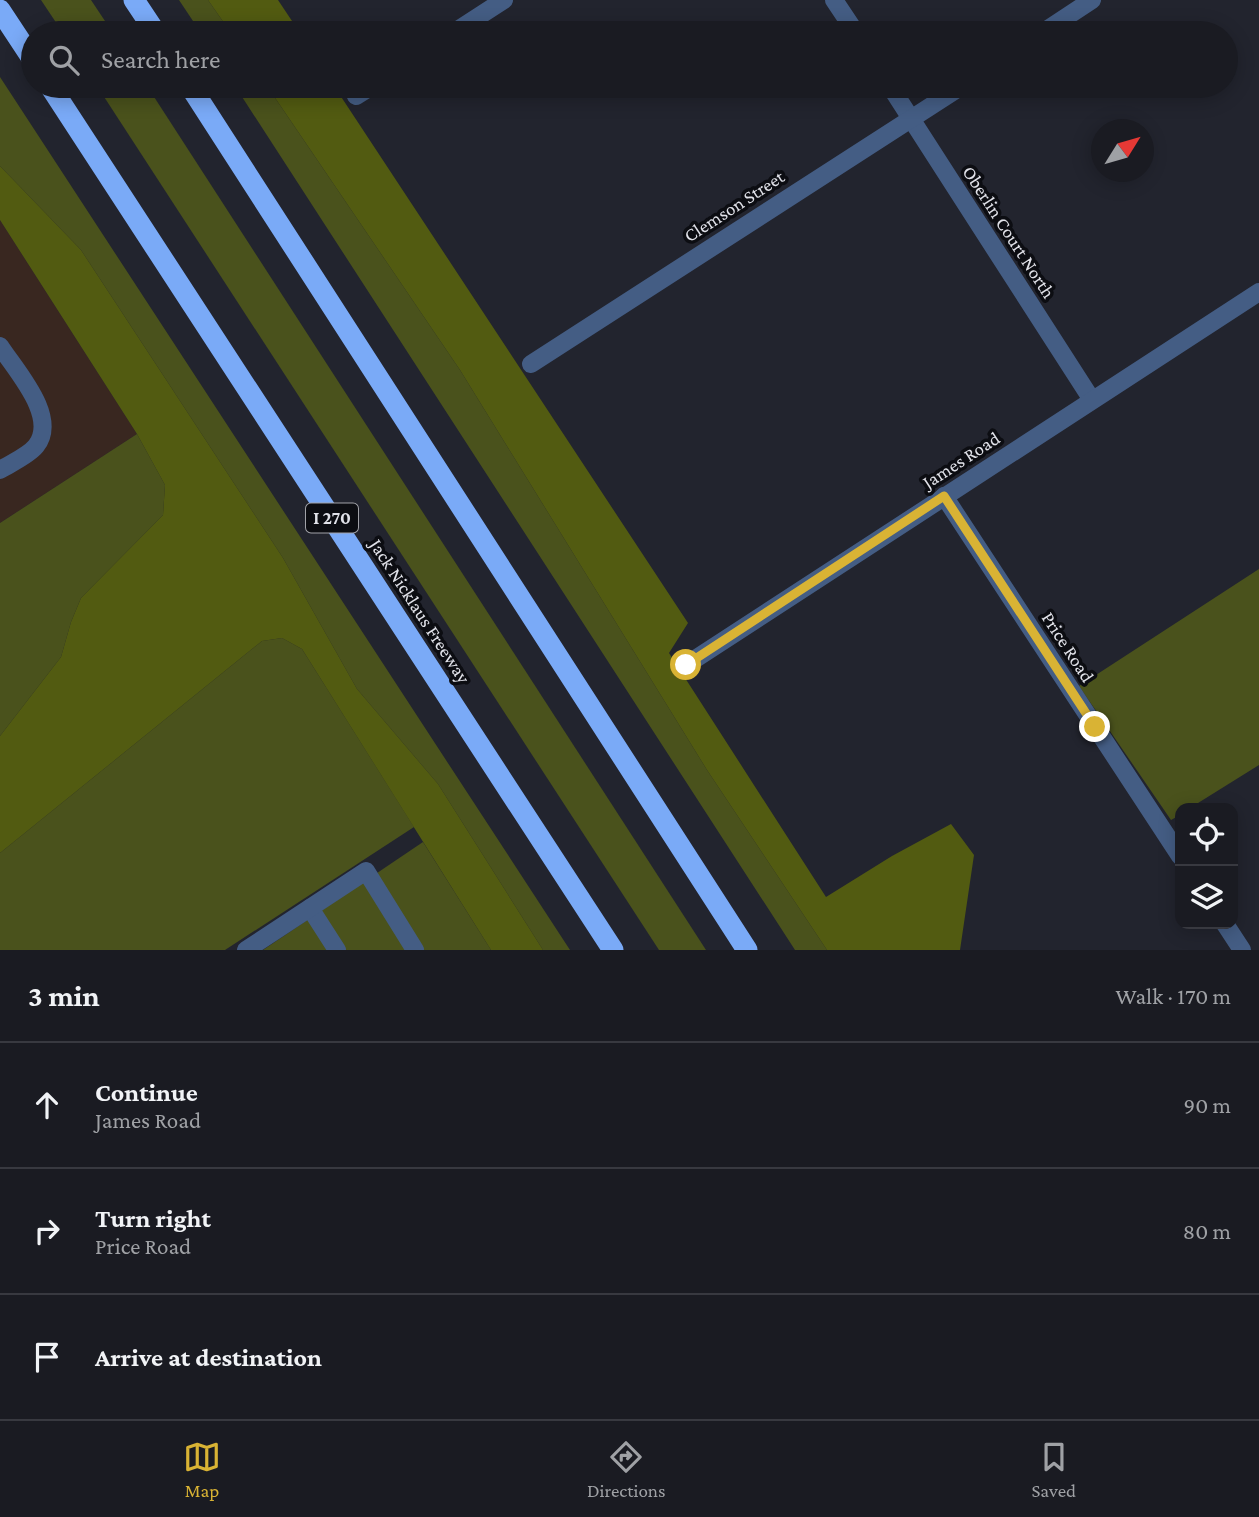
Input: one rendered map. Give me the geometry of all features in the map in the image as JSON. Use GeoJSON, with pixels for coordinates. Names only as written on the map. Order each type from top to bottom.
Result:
{"type":"FeatureCollection","features":[{"type":"Feature","properties":{"kind":"highway"},"geometry":{"type":"LineString","coordinates":[[134,0],[148,21]]}},
{"type":"Feature","properties":{"kind":"highway"},"geometry":{"type":"LineString","coordinates":[[0,10],[21,42]]}},
{"type":"Feature","properties":{"kind":"highway","name":"Jack Nicklaus Freeway"},"geometry":{"type":"LineString","coordinates":[[58,98],[613,950]]}},
{"type":"Feature","properties":{"kind":"highway"},"geometry":{"type":"LineString","coordinates":[[198,98],[747,950]]}},
{"type":"Feature","properties":{"kind":"street"},"geometry":{"type":"LineString","coordinates":[[472,21],[504,0]]}},
{"type":"Feature","properties":{"kind":"street"},"geometry":{"type":"LineString","coordinates":[[834,0],[848,21]]}},
{"type":"Feature","properties":{"kind":"street"},"geometry":{"type":"LineString","coordinates":[[1060,21],[1092,0]]}},
{"type":"Feature","properties":{"kind":"street","name":"Oberlin Court North"},"geometry":{"type":"LineString","coordinates":[[898,98],[1092,400]]}},
{"type":"Feature","properties":{"kind":"street","name":"Clemson Street"},"geometry":{"type":"LineString","coordinates":[[531,364],[943,98]]}},
{"type":"Feature","properties":{"kind":"street","name":"James Road"},"geometry":{"type":"LineString","coordinates":[[686,665],[1259,292]]}},
{"type":"Feature","properties":{"kind":"street"},"geometry":{"type":"LineString","coordinates":[[0,346],[41,409],[45,430],[36,447],[0,470]]}},
{"type":"Feature","properties":{"kind":"street","name":"Price Road"},"geometry":{"type":"LineString","coordinates":[[944,496],[1175,848]]}},
{"type":"Feature","properties":{"kind":"street"},"geometry":{"type":"LineString","coordinates":[[246,950],[366,872],[415,950]]}},
{"type":"Feature","properties":{"kind":"street"},"geometry":{"type":"LineString","coordinates":[[310,908],[337,950]]}},
{"type":"Feature","properties":{"kind":"street"},"geometry":{"type":"LineString","coordinates":[[1228,929],[1242,950]]}},
{"type":"Feature","properties":{"kind":"shaded area"},"geometry":{"type":"Polygon","coordinates":[[[0,220],[137,434],[0,523],[0,220]]]}},
{"type":"Feature","properties":{"kind":"green space"},"geometry":{"type":"Polygon","coordinates":[[[41,0],[91,0],[105,21],[55,21],[41,0]]]}},
{"type":"Feature","properties":{"kind":"green space"},"geometry":{"type":"Polygon","coordinates":[[[179,0],[208,0],[223,21],[193,21],[179,0]]]}},
{"type":"Feature","properties":{"kind":"green space"},"geometry":{"type":"Polygon","coordinates":[[[208,0],[278,0],[292,21],[223,21],[208,0]]]}},
{"type":"Feature","properties":{"kind":"green space"},"geometry":{"type":"Polygon","coordinates":[[[0,77],[570,950],[543,950],[438,784],[357,689],[283,558],[81,250],[0,166],[0,77]]]}},
{"type":"Feature","properties":{"kind":"green space"},"geometry":{"type":"Polygon","coordinates":[[[105,98],[155,98],[706,950],[659,950],[105,98]]]}},
{"type":"Feature","properties":{"kind":"green space"},"geometry":{"type":"Polygon","coordinates":[[[243,98],[275,98],[460,370],[707,770],[827,950],[795,950],[243,98]]]}},
{"type":"Feature","properties":{"kind":"green space"},"geometry":{"type":"Polygon","coordinates":[[[275,98],[342,98],[688,623],[669,653],[826,897],[892,856],[951,824],[974,855],[960,950],[827,950],[707,770],[460,370],[275,98]]]}},
{"type":"Feature","properties":{"kind":"green space"},"geometry":{"type":"Polygon","coordinates":[[[0,166],[81,250],[283,558],[357,689],[438,784],[543,950],[491,950],[302,649],[282,638],[262,641],[0,853],[0,736],[61,657],[81,598],[163,515],[165,485],[137,434],[0,220],[0,166]]]}},
{"type":"Feature","properties":{"kind":"green space"},"geometry":{"type":"Polygon","coordinates":[[[137,434],[165,485],[163,515],[81,598],[61,657],[0,736],[0,523],[137,434]]]}},
{"type":"Feature","properties":{"kind":"green space"},"geometry":{"type":"Polygon","coordinates":[[[1259,569],[1259,765],[1198,803],[1175,803],[1175,818],[1171,820],[1079,686],[1259,569]]]}},
{"type":"Feature","properties":{"kind":"green space"},"geometry":{"type":"Polygon","coordinates":[[[282,638],[302,649],[414,827],[225,950],[0,950],[0,853],[262,641],[282,638]]]}},
{"type":"Feature","properties":{"kind":"green space"},"geometry":{"type":"Polygon","coordinates":[[[423,842],[491,950],[263,950],[423,842]]]}},
{"type":"Feature","properties":{"kind":"route"},"geometry":{"type":"LineString","coordinates":[[686,665],[944,496],[1095,727]]}}]}
